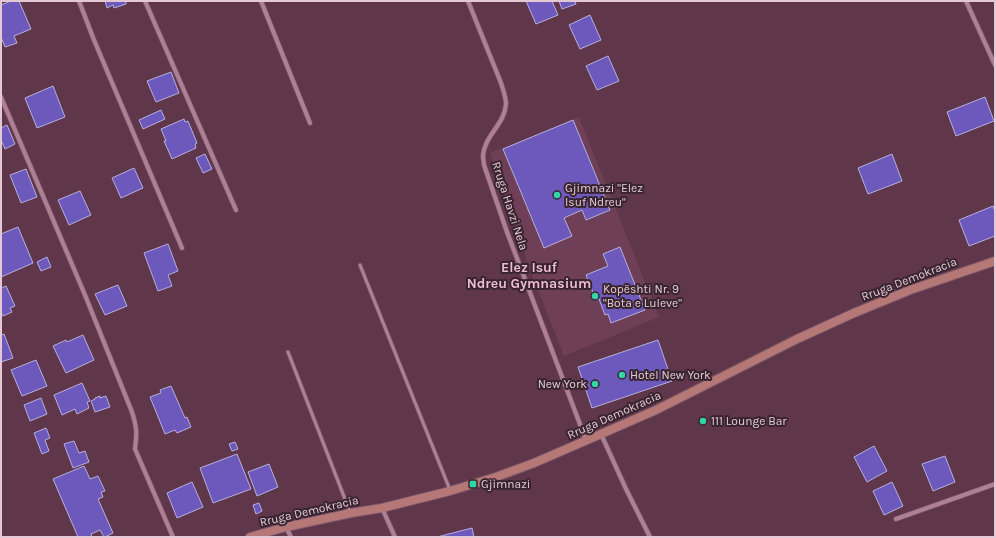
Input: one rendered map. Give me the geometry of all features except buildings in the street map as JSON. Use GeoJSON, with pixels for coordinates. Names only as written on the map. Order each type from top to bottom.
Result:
{"type":"FeatureCollection","features":[{"type":"Feature","properties":{"kind":"main road","name":"Rruga Demokracia"},"geometry":{"type":"LineString","coordinates":[[250,537],[286,527],[382,508],[450,491],[496,477],[534,463],[656,410],[797,339],[854,313],[910,290],[995,261]]}},
{"type":"Feature","properties":{"kind":"street"},"geometry":{"type":"LineString","coordinates":[[79,1],[182,248]]}},
{"type":"Feature","properties":{"kind":"street"},"geometry":{"type":"LineString","coordinates":[[145,1],[236,210]]}},
{"type":"Feature","properties":{"kind":"street"},"geometry":{"type":"LineString","coordinates":[[261,1],[310,123]]}},
{"type":"Feature","properties":{"kind":"street","name":"Rruga Havzi Nela"},"geometry":{"type":"LineString","coordinates":[[468,1],[501,83],[506,105],[504,116],[487,144],[483,154],[484,165],[506,232],[586,441]]}},
{"type":"Feature","properties":{"kind":"street"},"geometry":{"type":"LineString","coordinates":[[966,1],[995,65]]}},
{"type":"Feature","properties":{"kind":"street"},"geometry":{"type":"LineString","coordinates":[[1,97],[85,295],[132,412],[137,427],[135,449],[173,537]]}},
{"type":"Feature","properties":{"kind":"street"},"geometry":{"type":"LineString","coordinates":[[601,434],[650,537]]}},
{"type":"Feature","properties":{"kind":"street"},"geometry":{"type":"LineString","coordinates":[[896,519],[995,484]]}},
{"type":"Feature","properties":{"kind":"street"},"geometry":{"type":"LineString","coordinates":[[382,508],[395,537]]}},
{"type":"Feature","properties":{"kind":"street"},"geometry":{"type":"LineString","coordinates":[[286,527],[291,537]]}},
{"type":"Feature","properties":{"kind":"lane"},"geometry":{"type":"LineString","coordinates":[[360,265],[450,491]]}},
{"type":"Feature","properties":{"kind":"lane"},"geometry":{"type":"LineString","coordinates":[[288,352],[351,513]]}},
{"type":"Feature","properties":{"kind":"shaded area"},"geometry":{"type":"Polygon","coordinates":[[[579,117],[659,317],[564,356],[532,275],[490,153],[579,117]]]}},
{"type":"Feature","properties":{"kind":"place","name":"Gjimnazi \"Elez Isuf Ndreu\""},"geometry":{"type":"Point","coordinates":[557,195]}},
{"type":"Feature","properties":{"kind":"place","name":"Kopështi Nr. 9 \"Bota e Luleve\""},"geometry":{"type":"Point","coordinates":[595,296]}},
{"type":"Feature","properties":{"kind":"place","name":"Hotel New York"},"geometry":{"type":"Point","coordinates":[622,375]}},
{"type":"Feature","properties":{"kind":"place","name":"New York"},"geometry":{"type":"Point","coordinates":[595,384]}},
{"type":"Feature","properties":{"kind":"place","name":"111 Lounge Bar"},"geometry":{"type":"Point","coordinates":[703,421]}},
{"type":"Feature","properties":{"kind":"place","name":"Gjimnazi"},"geometry":{"type":"Point","coordinates":[473,484]}},
{"type":"Feature","properties":{"kind":"district","name":"Elez Isuf Ndreu Gymnasium"},"geometry":{"type":"Point","coordinates":[529,276]}}]}
